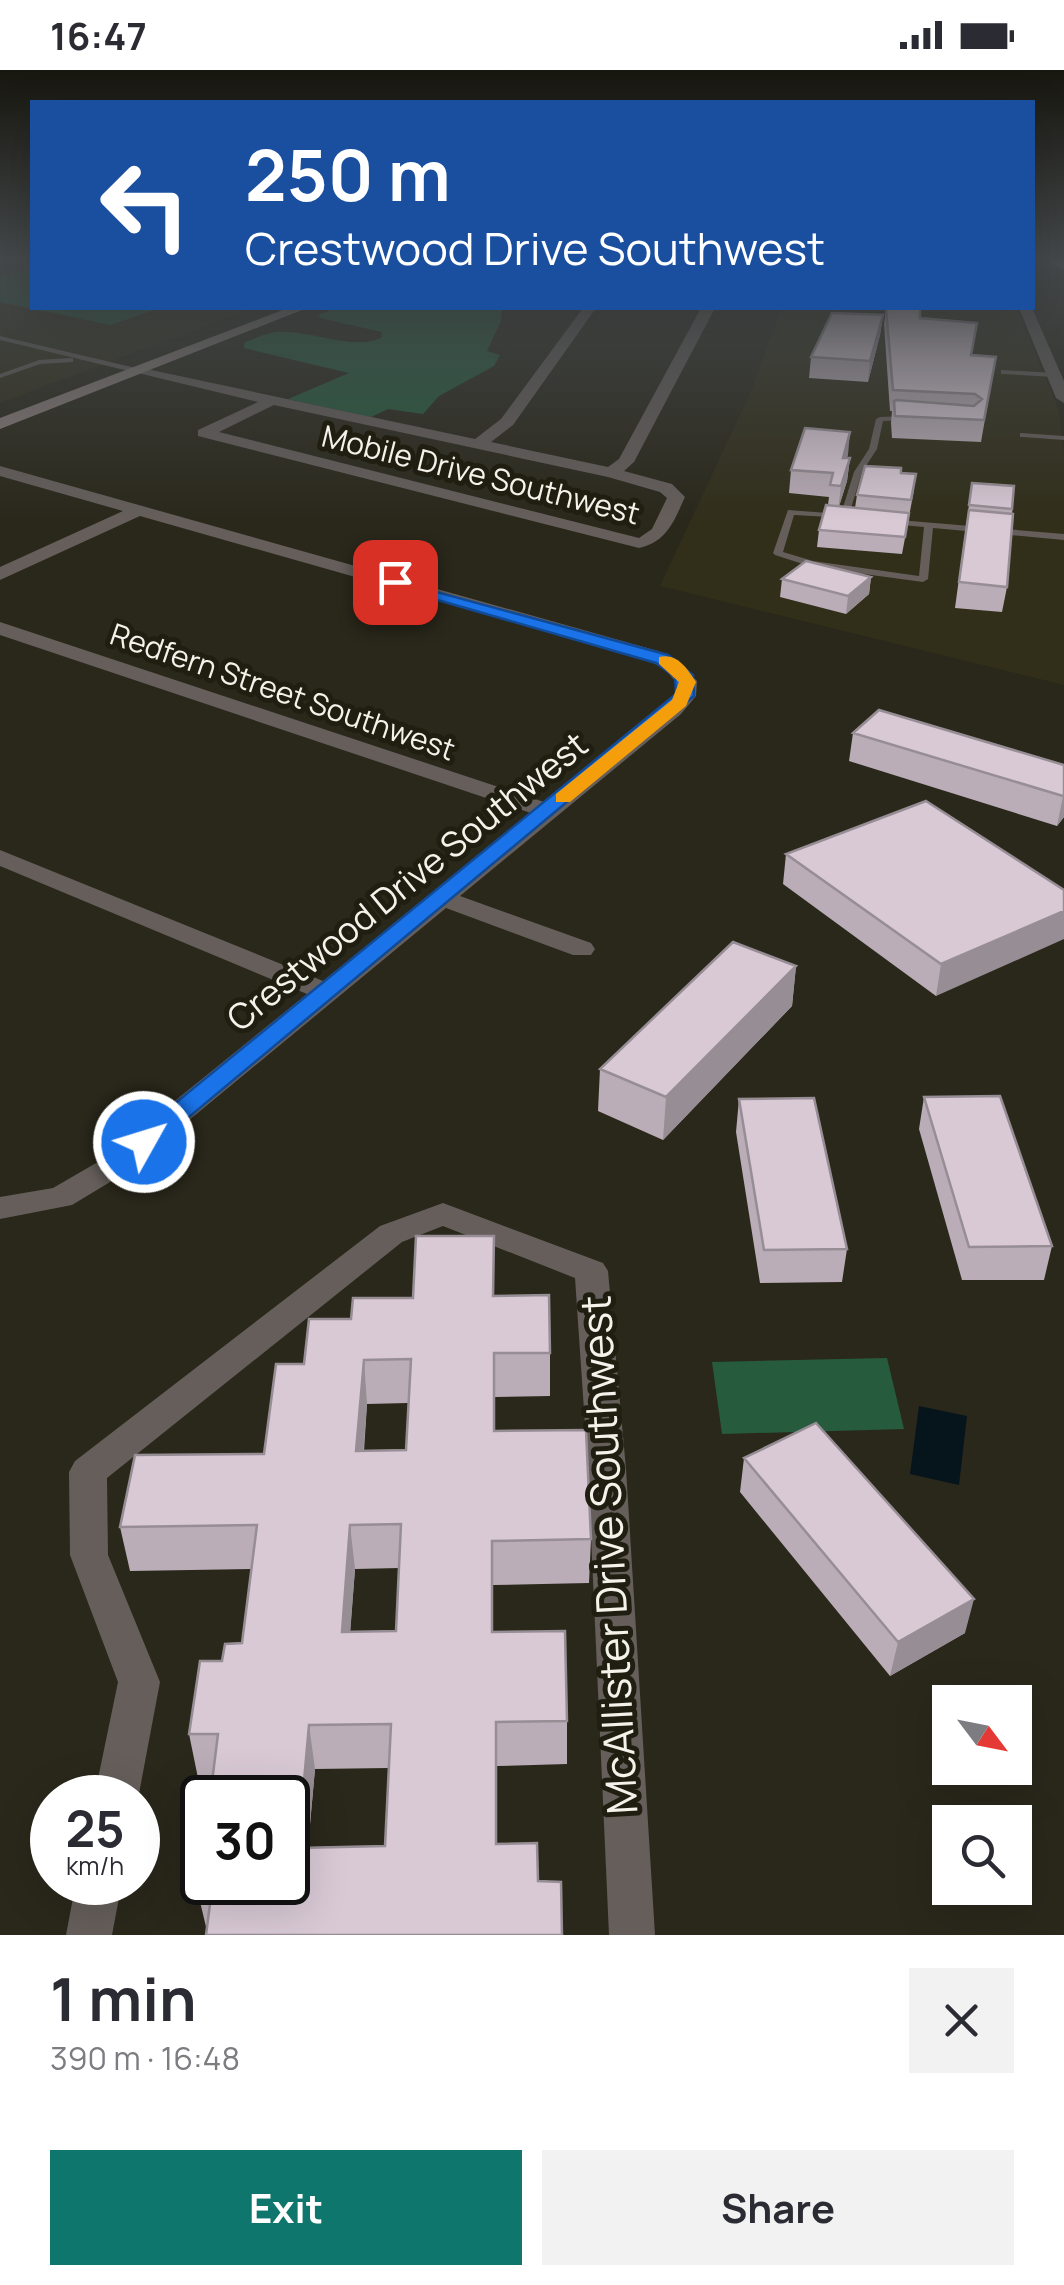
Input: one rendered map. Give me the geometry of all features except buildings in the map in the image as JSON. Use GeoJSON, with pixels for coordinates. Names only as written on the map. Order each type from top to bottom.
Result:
{"type":"FeatureCollection","features":[{"type":"Feature","properties":{"kind":"main road"},"geometry":{"type":"LineString","coordinates":[[0,424],[199,347]]}},
{"type":"Feature","properties":{"kind":"street"},"geometry":{"type":"LineString","coordinates":[[480,443],[507,422],[561,347]]}},
{"type":"Feature","properties":{"kind":"street"},"geometry":{"type":"LineString","coordinates":[[611,473],[626,462],[687,347]]}},
{"type":"Feature","properties":{"kind":"street"},"geometry":{"type":"LineString","coordinates":[[1042,347],[1064,398]]}},
{"type":"Feature","properties":{"kind":"street","name":"Mobile Drive Southwest"},"geometry":{"type":"LineString","coordinates":[[137,371],[480,443],[611,473],[675,493],[657,536],[650,542],[592,532],[204,433],[270,401]]}},
{"type":"Feature","properties":{"kind":"street","name":"Crestwood Drive Southwest"},"geometry":{"type":"LineString","coordinates":[[0,471],[651,655],[679,669],[687,682],[680,702],[95,1180],[60,1197],[0,1208]]}},
{"type":"Feature","properties":{"kind":"street"},"geometry":{"type":"LineString","coordinates":[[0,574],[139,510]]}},
{"type":"Feature","properties":{"kind":"street","name":"Redfern Street Southwest"},"geometry":{"type":"LineString","coordinates":[[0,628],[547,811]]}},
{"type":"Feature","properties":{"kind":"street"},"geometry":{"type":"LineString","coordinates":[[0,857],[328,993]]}},
{"type":"Feature","properties":{"kind":"street"},"geometry":{"type":"LineString","coordinates":[[442,898],[582,950]]}},
{"type":"Feature","properties":{"kind":"street","name":"McAllister Drive Southwest"},"geometry":{"type":"LineString","coordinates":[[120,1775],[138,1682],[90,1555],[88,1472],[391,1234],[443,1214],[591,1272],[607,1468],[632,1935]]}},
{"type":"Feature","properties":{"kind":"street"},"geometry":{"type":"LineString","coordinates":[[89,1935],[95,1905]]}},
{"type":"Feature","properties":{"kind":"lane"},"geometry":{"type":"LineString","coordinates":[[39,347],[137,371]]}},
{"type":"Feature","properties":{"kind":"lane"},"geometry":{"type":"LineString","coordinates":[[0,376],[40,362],[52,354],[48,349]]}},
{"type":"Feature","properties":{"kind":"lane"},"geometry":{"type":"LineString","coordinates":[[40,362],[86,359]]}},
{"type":"Feature","properties":{"kind":"lane"},"geometry":{"type":"LineString","coordinates":[[1004,372],[1054,374]]}},
{"type":"Feature","properties":{"kind":"lane"},"geometry":{"type":"LineString","coordinates":[[845,516],[858,472],[873,449],[880,419],[926,420]]}},
{"type":"Feature","properties":{"kind":"lane"},"geometry":{"type":"LineString","coordinates":[[1024,435],[1064,438]]}},
{"type":"Feature","properties":{"kind":"lane"},"geometry":{"type":"LineString","coordinates":[[862,518],[791,512],[778,552],[812,564],[923,579],[929,524]]}},
{"type":"Feature","properties":{"kind":"lane"},"geometry":{"type":"LineString","coordinates":[[878,520],[1064,538]]}},
{"type":"Feature","properties":{"kind":"shaded area"},"geometry":{"type":"Polygon","coordinates":[[[0,347],[149,347],[0,403],[0,347]]]}},
{"type":"Feature","properties":{"kind":"shaded area"},"geometry":{"type":"Polygon","coordinates":[[[767,347],[1032,347],[1059,410],[1064,455],[1064,685],[660,586],[752,389],[767,347]]]}},
{"type":"Feature","properties":{"kind":"shaded area"},"geometry":{"type":"Polygon","coordinates":[[[919,1406],[967,1416],[959,1485],[910,1474],[919,1406]]]}},
{"type":"Feature","properties":{"kind":"green space"},"geometry":{"type":"Polygon","coordinates":[[[489,347],[487,351],[500,355],[494,366],[439,396],[423,414],[388,409],[371,417],[288,399],[349,373],[244,348],[489,347]]]}},
{"type":"Feature","properties":{"kind":"green space"},"geometry":{"type":"Polygon","coordinates":[[[887,1358],[904,1429],[722,1434],[712,1362],[887,1358]]]}},
{"type":"Feature","properties":{"kind":"slow traffic"},"geometry":{"type":"LineString","coordinates":[[563,798],[685,696],[684,675],[665,660]]}},
{"type":"Feature","properties":{"kind":"route"},"geometry":{"type":"LineString","coordinates":[[144,1142],[674,709],[685,696],[684,675],[662,659],[395,582]]}}]}
